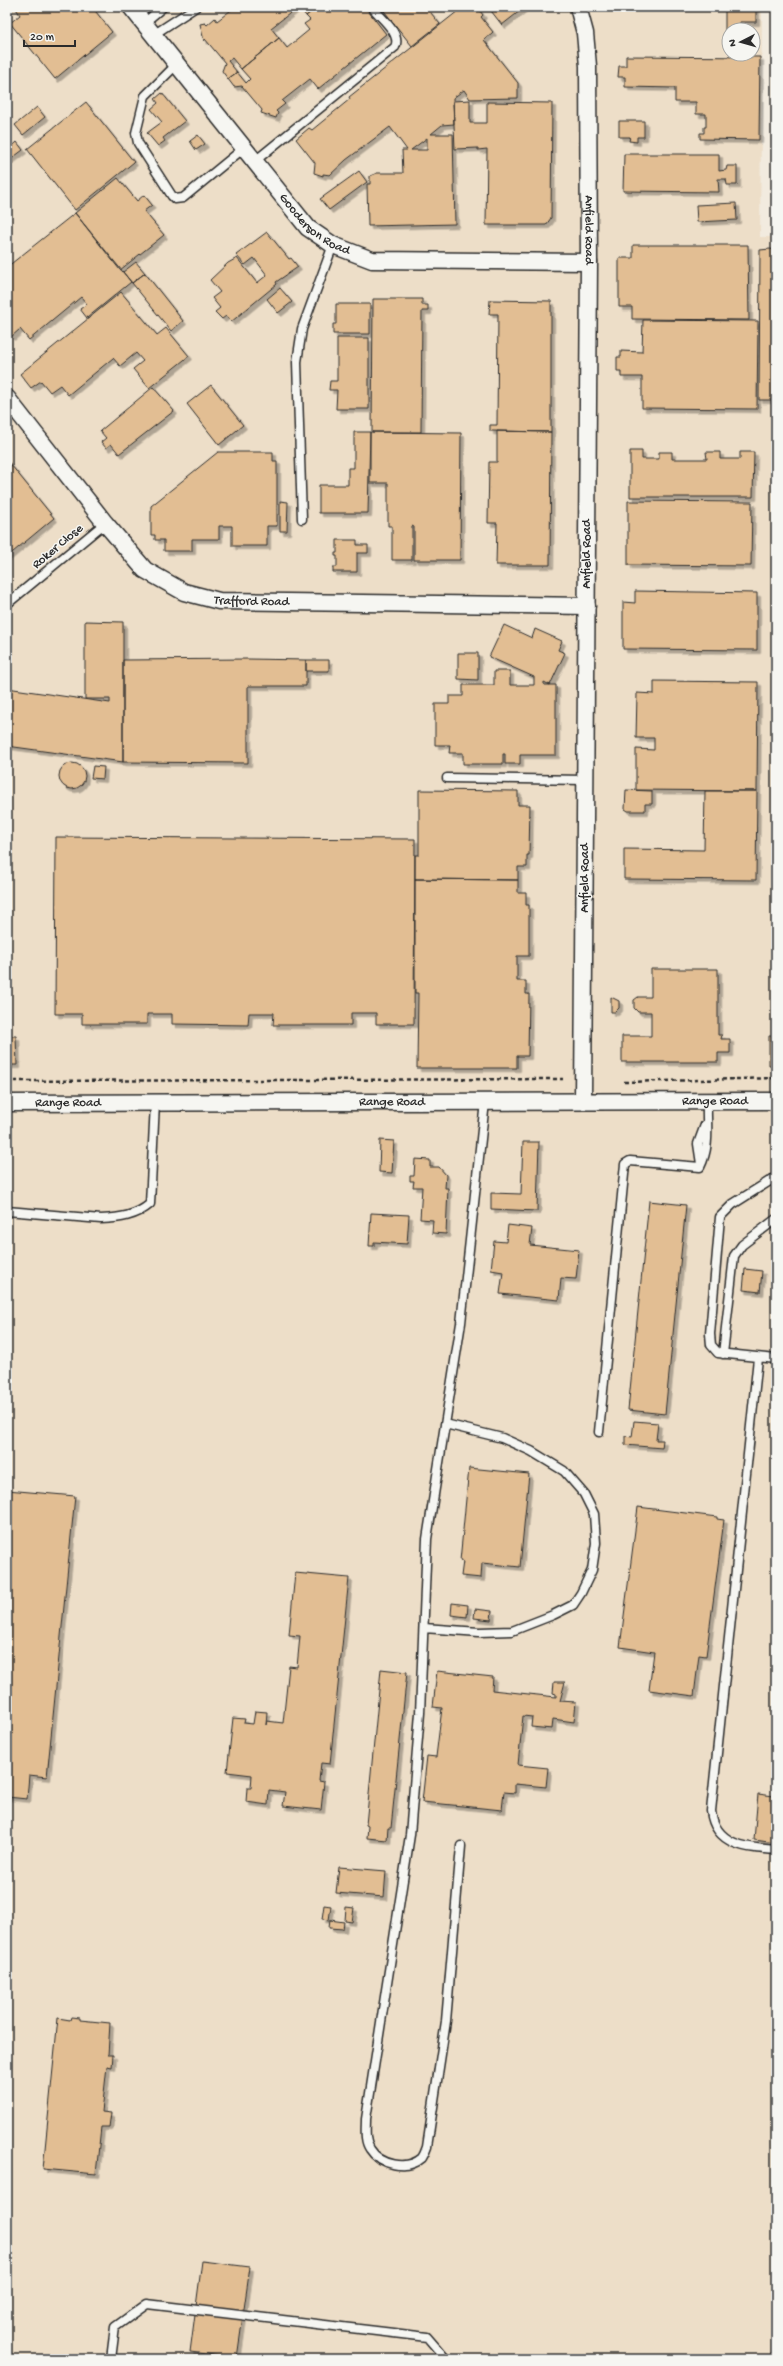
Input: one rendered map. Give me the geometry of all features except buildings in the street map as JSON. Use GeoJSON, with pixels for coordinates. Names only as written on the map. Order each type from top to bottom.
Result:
{"type":"FeatureCollection","features":[{"type":"Feature","properties":{"kind":"street","name":"Gooderson Road"},"geometry":{"type":"LineString","coordinates":[[131,7],[308,228],[333,245],[372,260],[589,262]]}},
{"type":"Feature","properties":{"kind":"street","name":"Anfield Road"},"geometry":{"type":"LineString","coordinates":[[578,7],[585,33],[588,66],[589,262],[583,1101]]}},
{"type":"Feature","properties":{"kind":"street","name":"Trafford Road"},"geometry":{"type":"LineString","coordinates":[[7,398],[105,523],[146,570],[184,592],[219,601],[587,606]]}},
{"type":"Feature","properties":{"kind":"street","name":"Range Road"},"geometry":{"type":"LineString","coordinates":[[7,1103],[776,1101]]}},
{"type":"Feature","properties":{"kind":"lane"},"geometry":{"type":"LineString","coordinates":[[148,29],[164,7]]}},
{"type":"Feature","properties":{"kind":"lane"},"geometry":{"type":"LineString","coordinates":[[148,29],[196,7]]}},
{"type":"Feature","properties":{"kind":"lane"},"geometry":{"type":"LineString","coordinates":[[255,161],[395,47],[397,43],[396,36],[372,7]]}},
{"type":"Feature","properties":{"kind":"lane"},"geometry":{"type":"LineString","coordinates":[[177,64],[145,96],[136,133],[138,143],[172,196],[175,199],[183,198],[244,148]]}},
{"type":"Feature","properties":{"kind":"lane"},"geometry":{"type":"LineString","coordinates":[[302,519],[297,362],[302,329],[333,245]]}},
{"type":"Feature","properties":{"kind":"lane","name":"Roker Close"},"geometry":{"type":"LineString","coordinates":[[7,604],[105,523]]}},
{"type":"Feature","properties":{"kind":"lane"},"geometry":{"type":"LineString","coordinates":[[447,778],[585,780]]}},
{"type":"Feature","properties":{"kind":"lane"},"geometry":{"type":"LineString","coordinates":[[599,1432],[625,1164],[630,1161],[698,1167],[701,1165],[698,1144],[706,1123],[706,1101]]}},
{"type":"Feature","properties":{"kind":"lane"},"geometry":{"type":"LineString","coordinates":[[461,1846],[446,2021],[427,2147],[422,2158],[412,2163],[404,2165],[389,2163],[378,2159],[370,2149],[366,2138],[366,2119],[410,1835],[424,1628],[427,1538],[461,1323],[484,1102]]}},
{"type":"Feature","properties":{"kind":"lane"},"geometry":{"type":"LineString","coordinates":[[7,1211],[116,1218],[142,1211],[150,1204],[155,1103]]}},
{"type":"Feature","properties":{"kind":"lane"},"geometry":{"type":"LineString","coordinates":[[776,1177],[733,1204],[720,1217],[710,1340],[713,1350],[723,1354],[776,1359]]}},
{"type":"Feature","properties":{"kind":"lane"},"geometry":{"type":"LineString","coordinates":[[723,1354],[734,1256],[742,1245],[776,1219]]}},
{"type":"Feature","properties":{"kind":"lane"},"geometry":{"type":"LineString","coordinates":[[758,1358],[711,1811],[713,1823],[720,1833],[730,1840],[745,1848],[776,1850]]}},
{"type":"Feature","properties":{"kind":"lane"},"geometry":{"type":"LineString","coordinates":[[424,1628],[479,1632],[512,1631],[553,1615],[573,1605],[581,1594],[592,1570],[596,1543],[594,1514],[584,1494],[564,1471],[531,1451],[502,1438],[445,1424]]}},
{"type":"Feature","properties":{"kind":"lane"},"geometry":{"type":"LineString","coordinates":[[111,2359],[116,2327],[147,2304],[427,2336],[446,2359]]}},
{"type":"Feature","properties":{"kind":"path"},"geometry":{"type":"LineString","coordinates":[[624,1082],[776,1078]]}},
{"type":"Feature","properties":{"kind":"path"},"geometry":{"type":"LineString","coordinates":[[7,1081],[563,1079]]}},
{"type":"Feature","properties":{"kind":"shaded area"},"geometry":{"type":"Polygon","coordinates":[[[7,7],[762,7],[760,237],[776,237],[776,2359],[7,2359],[7,7]]]}}]}
